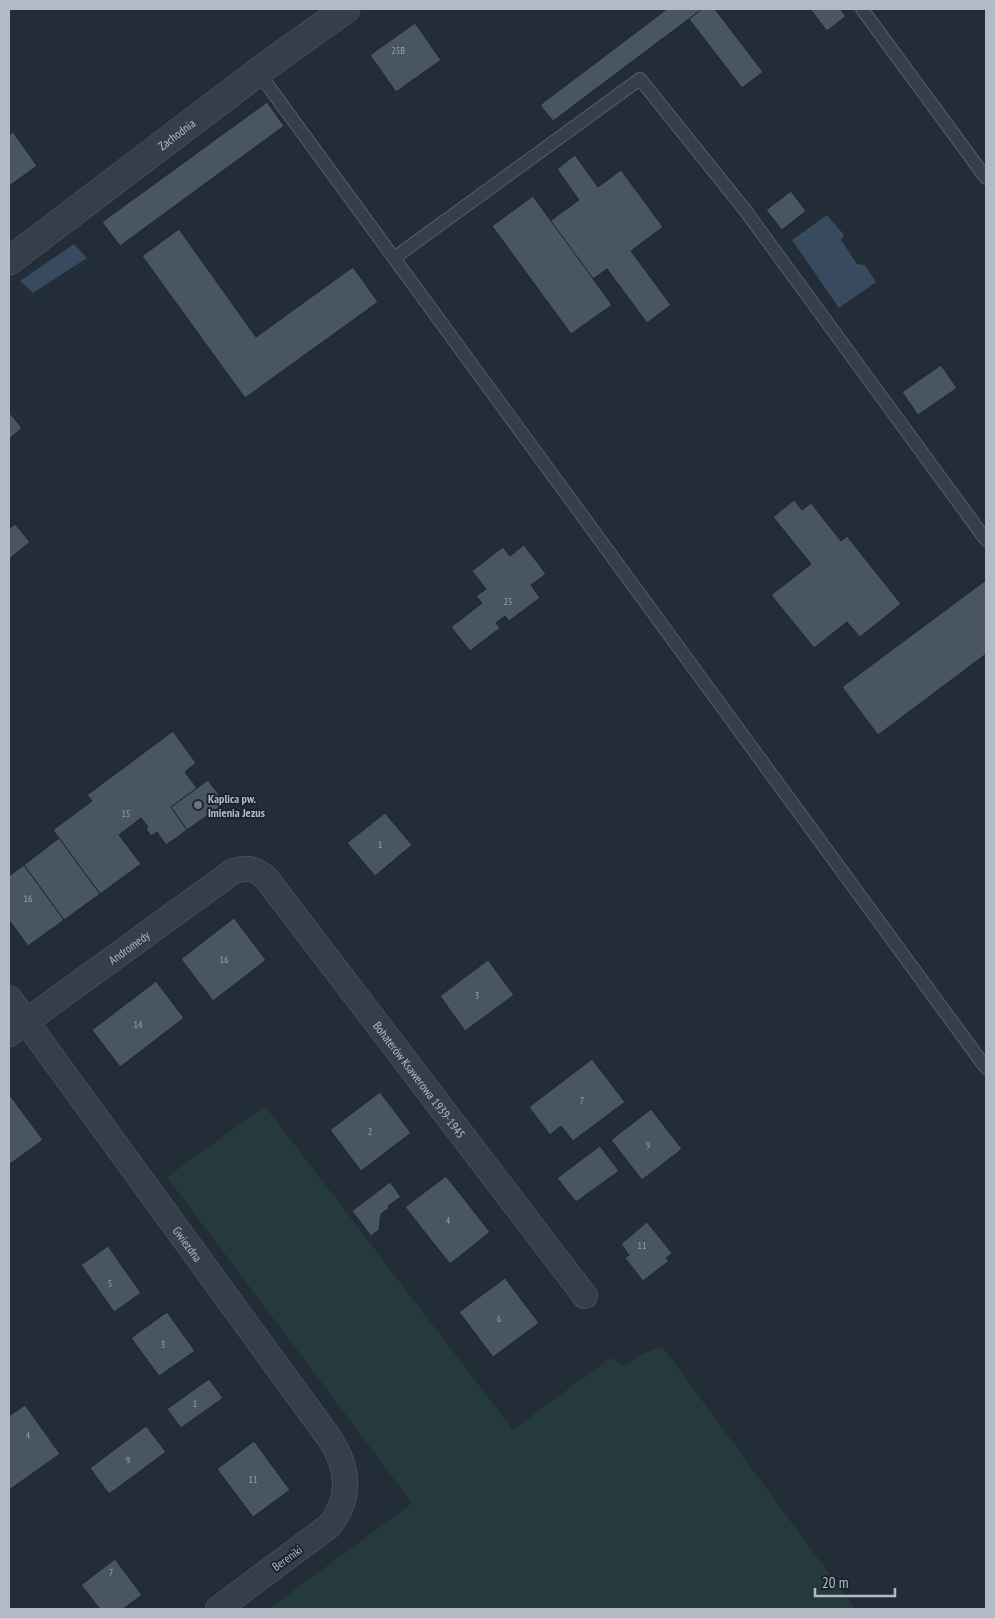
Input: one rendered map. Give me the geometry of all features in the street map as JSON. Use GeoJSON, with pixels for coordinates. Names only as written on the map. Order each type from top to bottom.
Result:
{"type":"FeatureCollection","features":[{"type":"Feature","properties":{"kind":"street","name":"Zachodnia"},"geometry":{"type":"LineString","coordinates":[[9,261],[258,72],[346,9]]}},
{"type":"Feature","properties":{"kind":"street","name":"Andromedy"},"geometry":{"type":"LineString","coordinates":[[17,1028],[232,872],[241,868],[250,868]]}},
{"type":"Feature","properties":{"kind":"street","name":"Bohaterów Ksawerowa 1939-1945"},"geometry":{"type":"LineString","coordinates":[[250,868],[258,871],[266,878],[585,1296]]}},
{"type":"Feature","properties":{"kind":"street","name":"Gwiezdna"},"geometry":{"type":"LineString","coordinates":[[9,998],[17,1028],[330,1438],[338,1451],[344,1468],[346,1483],[344,1498]]}},
{"type":"Feature","properties":{"kind":"street","name":"Bereniki"},"geometry":{"type":"LineString","coordinates":[[218,1609],[329,1526],[338,1515],[344,1498]]}},
{"type":"Feature","properties":{"kind":"lane"},"geometry":{"type":"LineString","coordinates":[[862,9],[986,178]]}},
{"type":"Feature","properties":{"kind":"lane"},"geometry":{"type":"LineString","coordinates":[[258,72],[986,1068]]}},
{"type":"Feature","properties":{"kind":"lane"},"geometry":{"type":"LineString","coordinates":[[394,258],[640,79],[745,210],[986,540]]}},
{"type":"Feature","properties":{"kind":"green space"},"geometry":{"type":"Polygon","coordinates":[[[265,1106],[513,1430],[610,1358],[624,1365],[662,1346],[855,1609],[269,1609],[412,1503],[167,1177],[265,1106]]]}},
{"type":"Feature","properties":{"kind":"water"},"geometry":{"type":"Polygon","coordinates":[[[827,215],[844,235],[841,240],[857,264],[865,265],[876,282],[839,308],[792,240],[827,215]]]}},
{"type":"Feature","properties":{"kind":"water"},"geometry":{"type":"Polygon","coordinates":[[[74,244],[87,258],[33,293],[20,281],[74,244]]]}},
{"type":"Feature","properties":{"kind":"building"},"geometry":{"type":"Polygon","coordinates":[[[667,9],[702,9],[553,121],[540,105],[667,9]]]}},
{"type":"Feature","properties":{"kind":"building"},"geometry":{"type":"Polygon","coordinates":[[[702,9],[715,9],[763,72],[742,88],[689,19],[702,9]]]}},
{"type":"Feature","properties":{"kind":"building"},"geometry":{"type":"Polygon","coordinates":[[[810,9],[840,9],[846,16],[827,31],[810,9]]]}},
{"type":"Feature","properties":{"kind":"building"},"geometry":{"type":"Polygon","coordinates":[[[415,23],[441,60],[396,92],[370,55],[415,23]]]}},
{"type":"Feature","properties":{"kind":"building"},"geometry":{"type":"Polygon","coordinates":[[[267,102],[284,126],[120,246],[102,222],[267,102]]]}},
{"type":"Feature","properties":{"kind":"building"},"geometry":{"type":"Polygon","coordinates":[[[13,132],[37,166],[9,186],[9,135],[13,132]]]}},
{"type":"Feature","properties":{"kind":"building"},"geometry":{"type":"Polygon","coordinates":[[[575,155],[598,187],[621,170],[663,227],[631,251],[671,305],[647,323],[607,269],[593,279],[550,221],[579,200],[557,169],[575,155]]]}},
{"type":"Feature","properties":{"kind":"building"},"geometry":{"type":"Polygon","coordinates":[[[791,191],[806,211],[782,230],[766,210],[791,191]]]}},
{"type":"Feature","properties":{"kind":"building"},"geometry":{"type":"Polygon","coordinates":[[[533,196],[612,305],[571,334],[492,226],[533,196]]]}},
{"type":"Feature","properties":{"kind":"building"},"geometry":{"type":"Polygon","coordinates":[[[179,229],[256,337],[353,267],[378,302],[245,398],[142,256],[179,229]]]}},
{"type":"Feature","properties":{"kind":"building"},"geometry":{"type":"Polygon","coordinates":[[[941,365],[957,388],[918,415],[902,392],[941,365]]]}},
{"type":"Feature","properties":{"kind":"building"},"geometry":{"type":"Polygon","coordinates":[[[9,412],[22,428],[9,439],[9,412]]]}},
{"type":"Feature","properties":{"kind":"building"},"geometry":{"type":"Polygon","coordinates":[[[794,500],[802,510],[811,503],[841,541],[847,536],[901,604],[860,637],[847,622],[814,648],[771,595],[811,564],[773,517],[794,500]]]}},
{"type":"Feature","properties":{"kind":"building"},"geometry":{"type":"Polygon","coordinates":[[[15,524],[30,542],[9,559],[9,529],[15,524]]]}},
{"type":"Feature","properties":{"kind":"building"},"geometry":{"type":"Polygon","coordinates":[[[524,545],[546,574],[531,585],[540,598],[509,621],[505,616],[496,623],[500,628],[470,651],[451,627],[482,603],[476,596],[486,589],[472,571],[503,547],[510,556],[524,545]]]}},
{"type":"Feature","properties":{"kind":"building"},"geometry":{"type":"Polygon","coordinates":[[[986,580],[986,654],[878,735],[842,687],[986,580]]]}},
{"type":"Feature","properties":{"kind":"building"},"geometry":{"type":"Polygon","coordinates":[[[173,731],[196,763],[185,772],[197,788],[171,807],[187,830],[166,845],[157,832],[151,836],[146,829],[148,827],[141,818],[119,835],[141,864],[100,894],[53,830],[92,801],[87,795],[173,731]]]}},
{"type":"Feature","properties":{"kind":"building","name":"Kaplica pw. Imienia Jezus"},"geometry":{"type":"Polygon","coordinates":[[[208,780],[225,803],[187,830],[171,807],[208,780]]]}},
{"type":"Feature","properties":{"kind":"building"},"geometry":{"type":"Polygon","coordinates":[[[385,813],[412,845],[375,876],[347,843],[385,813]]]}},
{"type":"Feature","properties":{"kind":"building"},"geometry":{"type":"Polygon","coordinates":[[[59,838],[100,894],[64,920],[24,865],[59,838]]]}},
{"type":"Feature","properties":{"kind":"building"},"geometry":{"type":"Polygon","coordinates":[[[24,865],[64,920],[28,946],[9,920],[9,876],[24,865]]]}},
{"type":"Feature","properties":{"kind":"building"},"geometry":{"type":"Polygon","coordinates":[[[234,918],[266,960],[213,1001],[181,959],[234,918]]]}},
{"type":"Feature","properties":{"kind":"building"},"geometry":{"type":"Polygon","coordinates":[[[488,960],[514,995],[465,1031],[440,996],[488,960]]]}},
{"type":"Feature","properties":{"kind":"building"},"geometry":{"type":"Polygon","coordinates":[[[156,981],[184,1018],[120,1067],[92,1030],[156,981]]]}},
{"type":"Feature","properties":{"kind":"building"},"geometry":{"type":"Polygon","coordinates":[[[592,1059],[625,1102],[573,1141],[561,1126],[550,1135],[529,1107],[592,1059]]]}},
{"type":"Feature","properties":{"kind":"building"},"geometry":{"type":"Polygon","coordinates":[[[380,1092],[411,1133],[361,1171],[330,1130],[380,1092]]]}},
{"type":"Feature","properties":{"kind":"building"},"geometry":{"type":"Polygon","coordinates":[[[9,1094],[43,1140],[10,1164],[9,1162],[9,1094]]]}},
{"type":"Feature","properties":{"kind":"building"},"geometry":{"type":"Polygon","coordinates":[[[651,1109],[682,1149],[642,1180],[611,1140],[651,1109]]]}},
{"type":"Feature","properties":{"kind":"building"},"geometry":{"type":"Polygon","coordinates":[[[600,1146],[619,1171],[576,1202],[557,1178],[600,1146]]]}},
{"type":"Feature","properties":{"kind":"building"},"geometry":{"type":"Polygon","coordinates":[[[446,1176],[490,1232],[450,1264],[405,1207],[446,1176]]]}},
{"type":"Feature","properties":{"kind":"building"},"geometry":{"type":"Polygon","coordinates":[[[390,1182],[401,1197],[388,1206],[389,1208],[381,1214],[379,1230],[371,1236],[352,1211],[390,1182]]]}},
{"type":"Feature","properties":{"kind":"building"},"geometry":{"type":"Polygon","coordinates":[[[647,1222],[672,1253],[666,1258],[669,1261],[643,1281],[625,1258],[629,1255],[621,1244],[647,1222]]]}},
{"type":"Feature","properties":{"kind":"building"},"geometry":{"type":"Polygon","coordinates":[[[108,1246],[141,1293],[114,1312],[81,1265],[108,1246]]]}},
{"type":"Feature","properties":{"kind":"building"},"geometry":{"type":"Polygon","coordinates":[[[505,1278],[539,1323],[493,1357],[459,1312],[505,1278]]]}},
{"type":"Feature","properties":{"kind":"building"},"geometry":{"type":"Polygon","coordinates":[[[167,1312],[195,1351],[159,1376],[131,1338],[167,1312]]]}},
{"type":"Feature","properties":{"kind":"building"},"geometry":{"type":"Polygon","coordinates":[[[209,1379],[223,1398],[181,1428],[167,1409],[209,1379]]]}},
{"type":"Feature","properties":{"kind":"building"},"geometry":{"type":"Polygon","coordinates":[[[25,1405],[60,1454],[9,1490],[9,1416],[25,1405]]]}},
{"type":"Feature","properties":{"kind":"building"},"geometry":{"type":"Polygon","coordinates":[[[146,1426],[166,1452],[109,1494],[90,1468],[146,1426]]]}},
{"type":"Feature","properties":{"kind":"building"},"geometry":{"type":"Polygon","coordinates":[[[254,1441],[290,1490],[253,1517],[217,1469],[254,1441]]]}},
{"type":"Feature","properties":{"kind":"building"},"geometry":{"type":"Polygon","coordinates":[[[115,1559],[142,1595],[123,1609],[100,1609],[81,1585],[115,1559]]]}},
{"type":"Feature","properties":{"kind":"place","name":"Kaplica pw. Imienia Jezus"},"geometry":{"type":"Point","coordinates":[198,805]}}]}
